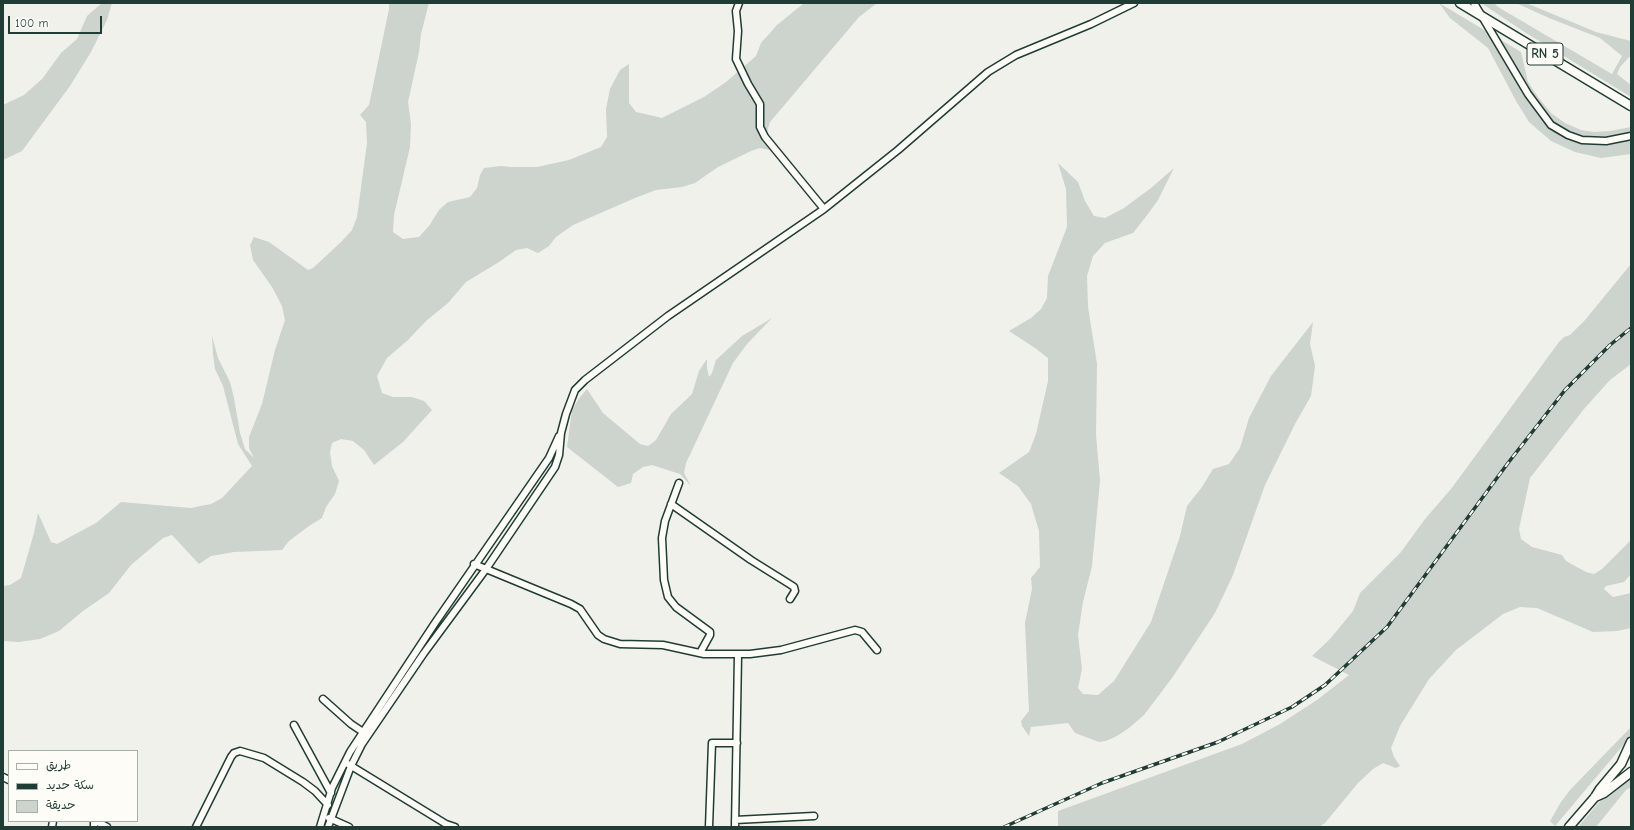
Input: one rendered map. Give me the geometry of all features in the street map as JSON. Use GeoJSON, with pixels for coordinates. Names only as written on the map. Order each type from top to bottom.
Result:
{"type":"FeatureCollection","features":[{"type":"Feature","properties":{"kind":"main road","name":"RN 5"},"geometry":{"type":"LineString","coordinates":[[1460,3],[1631,106]]}},
{"type":"Feature","properties":{"kind":"main road"},"geometry":{"type":"LineString","coordinates":[[1568,827],[1595,797],[1621,764],[1631,742]]}},
{"type":"Feature","properties":{"kind":"main road"},"geometry":{"type":"LineString","coordinates":[[1595,797],[1604,793],[1631,772]]}},
{"type":"Feature","properties":{"kind":"street"},"geometry":{"type":"LineString","coordinates":[[739,3],[736,11],[738,31],[736,59],[760,104],[760,127],[765,137],[824,209]]}},
{"type":"Feature","properties":{"kind":"street"},"geometry":{"type":"LineString","coordinates":[[328,827],[351,766],[362,744],[445,624],[486,569],[555,467],[559,454],[561,433],[575,390],[585,380],[668,316],[824,209],[898,150],[988,72],[1016,55],[1091,24],[1134,3]]}},
{"type":"Feature","properties":{"kind":"street"},"geometry":{"type":"LineString","coordinates":[[1474,3],[1528,94],[1551,125],[1568,135],[1582,140],[1606,141],[1631,136]]}},
{"type":"Feature","properties":{"kind":"street"},"geometry":{"type":"LineString","coordinates":[[320,827],[325,816],[331,793],[345,762],[363,732],[474,564],[549,458],[561,433]]}},
{"type":"Feature","properties":{"kind":"street"},"geometry":{"type":"LineString","coordinates":[[679,483],[665,520],[662,538],[664,580],[668,597],[676,607],[710,632],[710,635],[700,653]]}},
{"type":"Feature","properties":{"kind":"street"},"geometry":{"type":"LineString","coordinates":[[671,504],[751,560],[791,585],[794,588],[794,591],[790,599]]}},
{"type":"Feature","properties":{"kind":"street"},"geometry":{"type":"LineString","coordinates":[[483,552],[493,558]]}},
{"type":"Feature","properties":{"kind":"street"},"geometry":{"type":"LineString","coordinates":[[474,564],[571,604],[580,610],[598,635],[604,639],[620,644],[674,647],[700,653],[738,655],[781,650],[855,630],[862,632],[877,650]]}},
{"type":"Feature","properties":{"kind":"street"},"geometry":{"type":"LineString","coordinates":[[735,827],[738,655]]}},
{"type":"Feature","properties":{"kind":"street"},"geometry":{"type":"LineString","coordinates":[[323,699],[351,724],[363,732]]}},
{"type":"Feature","properties":{"kind":"street"},"geometry":{"type":"LineString","coordinates":[[294,725],[331,793]]}},
{"type":"Feature","properties":{"kind":"street"},"geometry":{"type":"LineString","coordinates":[[709,827],[712,743],[737,743]]}},
{"type":"Feature","properties":{"kind":"street"},"geometry":{"type":"LineString","coordinates":[[196,827],[231,756],[240,751],[264,758],[303,782],[315,791],[328,805]]}},
{"type":"Feature","properties":{"kind":"street"},"geometry":{"type":"LineString","coordinates":[[345,762],[446,824],[455,827]]}},
{"type":"Feature","properties":{"kind":"street"},"geometry":{"type":"LineString","coordinates":[[325,816],[349,827]]}},
{"type":"Feature","properties":{"kind":"street"},"geometry":{"type":"LineString","coordinates":[[735,820],[814,816]]}},
{"type":"Feature","properties":{"kind":"street"},"geometry":{"type":"LineString","coordinates":[[97,822],[106,827]]}},
{"type":"Feature","properties":{"kind":"green space"},"geometry":{"type":"Polygon","coordinates":[[[102,3],[112,3],[107,20],[91,52],[70,86],[22,151],[3,160],[3,105],[24,95],[42,79],[61,53],[77,39],[87,16],[102,3]]]}},
{"type":"Feature","properties":{"kind":"green space"},"geometry":{"type":"Polygon","coordinates":[[[389,3],[429,3],[421,34],[419,52],[408,102],[411,124],[410,147],[394,215],[393,232],[403,239],[419,237],[429,226],[439,210],[448,202],[470,197],[477,188],[480,175],[484,168],[501,166],[537,167],[569,160],[601,147],[607,137],[606,109],[610,89],[620,70],[629,64],[629,103],[636,112],[662,118],[704,97],[726,82],[756,56],[761,43],[777,25],[804,3],[877,3],[859,17],[770,122],[767,132],[770,150],[760,148],[751,151],[718,167],[695,183],[682,187],[656,190],[635,198],[573,225],[556,237],[549,246],[538,253],[527,248],[516,250],[466,282],[448,303],[426,321],[408,340],[387,358],[377,376],[382,393],[393,397],[412,397],[424,401],[432,410],[403,442],[374,465],[364,450],[353,441],[341,439],[332,443],[330,452],[332,466],[339,481],[335,494],[326,507],[322,518],[289,541],[282,550],[234,552],[211,556],[199,564],[172,535],[163,538],[131,565],[109,593],[83,611],[59,631],[40,639],[19,642],[3,641],[3,586],[10,585],[21,578],[38,513],[51,542],[57,544],[96,523],[121,502],[191,508],[211,504],[222,498],[252,466],[238,444],[223,386],[215,369],[212,336],[218,358],[230,382],[240,433],[245,449],[254,458],[249,448],[249,437],[262,404],[275,350],[285,320],[282,306],[272,287],[253,260],[250,245],[254,237],[269,242],[308,270],[313,268],[352,230],[357,217],[367,143],[366,122],[360,115],[369,105],[389,3]]]}},
{"type":"Feature","properties":{"kind":"green space"},"geometry":{"type":"Polygon","coordinates":[[[1439,3],[1521,52],[1528,82],[1551,113],[1565,123],[1581,130],[1594,132],[1631,127],[1631,154],[1601,158],[1575,152],[1551,141],[1529,122],[1488,48],[1450,18],[1439,3]]]}},
{"type":"Feature","properties":{"kind":"green space"},"geometry":{"type":"Polygon","coordinates":[[[1481,3],[1494,3],[1498,7],[1612,74],[1622,56],[1600,38],[1516,3],[1526,3],[1596,32],[1631,41],[1631,55],[1620,67],[1617,74],[1631,85],[1631,97],[1526,33],[1481,3]]]}},
{"type":"Feature","properties":{"kind":"green space"},"geometry":{"type":"Polygon","coordinates":[[[1058,163],[1078,182],[1085,201],[1094,216],[1105,218],[1124,208],[1151,188],[1174,168],[1158,200],[1133,233],[1105,243],[1093,256],[1087,276],[1088,307],[1097,364],[1096,435],[1100,481],[1092,566],[1083,602],[1078,635],[1082,669],[1078,688],[1083,694],[1098,695],[1114,681],[1151,622],[1180,536],[1187,506],[1202,487],[1213,469],[1229,464],[1240,448],[1249,418],[1271,376],[1313,322],[1310,344],[1315,366],[1311,396],[1295,424],[1265,485],[1233,575],[1215,613],[1172,678],[1144,715],[1117,736],[1106,741],[1099,742],[1075,733],[1068,723],[1031,727],[1029,736],[1022,726],[1021,721],[1029,711],[1025,623],[1032,589],[1031,578],[1040,567],[1039,531],[1031,504],[1018,486],[999,473],[1029,452],[1036,434],[1048,381],[1048,358],[1009,331],[1031,318],[1041,309],[1047,298],[1048,276],[1067,227],[1066,189],[1058,163]]]}},
{"type":"Feature","properties":{"kind":"green space"},"geometry":{"type":"Polygon","coordinates":[[[1631,264],[1631,364],[1610,380],[1584,409],[1530,478],[1519,529],[1521,539],[1532,547],[1562,555],[1566,561],[1586,572],[1594,574],[1602,569],[1631,540],[1631,574],[1624,582],[1606,586],[1604,589],[1613,597],[1631,593],[1631,628],[1617,631],[1593,632],[1537,608],[1520,607],[1503,614],[1456,650],[1429,679],[1400,726],[1391,748],[1394,757],[1400,766],[1396,768],[1383,763],[1373,769],[1358,783],[1325,823],[1319,827],[1058,827],[1058,811],[1242,744],[1280,724],[1317,700],[1349,675],[1312,656],[1330,639],[1353,611],[1360,593],[1401,552],[1425,519],[1451,489],[1559,342],[1564,337],[1570,335],[1585,320],[1631,264]]]}},
{"type":"Feature","properties":{"kind":"green space"},"geometry":{"type":"Polygon","coordinates":[[[772,318],[747,344],[733,363],[686,463],[684,473],[691,486],[680,474],[652,465],[643,467],[633,474],[631,483],[618,487],[567,447],[572,410],[587,389],[603,413],[640,444],[648,446],[656,440],[671,414],[692,394],[699,371],[707,359],[709,377],[712,373],[716,360],[742,336],[772,318]]]}},
{"type":"Feature","properties":{"kind":"green space"},"geometry":{"type":"Polygon","coordinates":[[[1631,727],[1631,736],[1555,826],[1550,821],[1570,790],[1631,727]]]}},
{"type":"Feature","properties":{"kind":"green space"},"geometry":{"type":"Polygon","coordinates":[[[1631,779],[1631,787],[1626,790],[1596,827],[1578,827],[1601,800],[1631,779]]]}},
{"type":"Feature","properties":{"kind":"railway"},"geometry":{"type":"LineString","coordinates":[[1004,827],[1102,783],[1218,742],[1292,707],[1325,685],[1387,627],[1508,463],[1565,390],[1610,345],[1631,328]]}}]}
